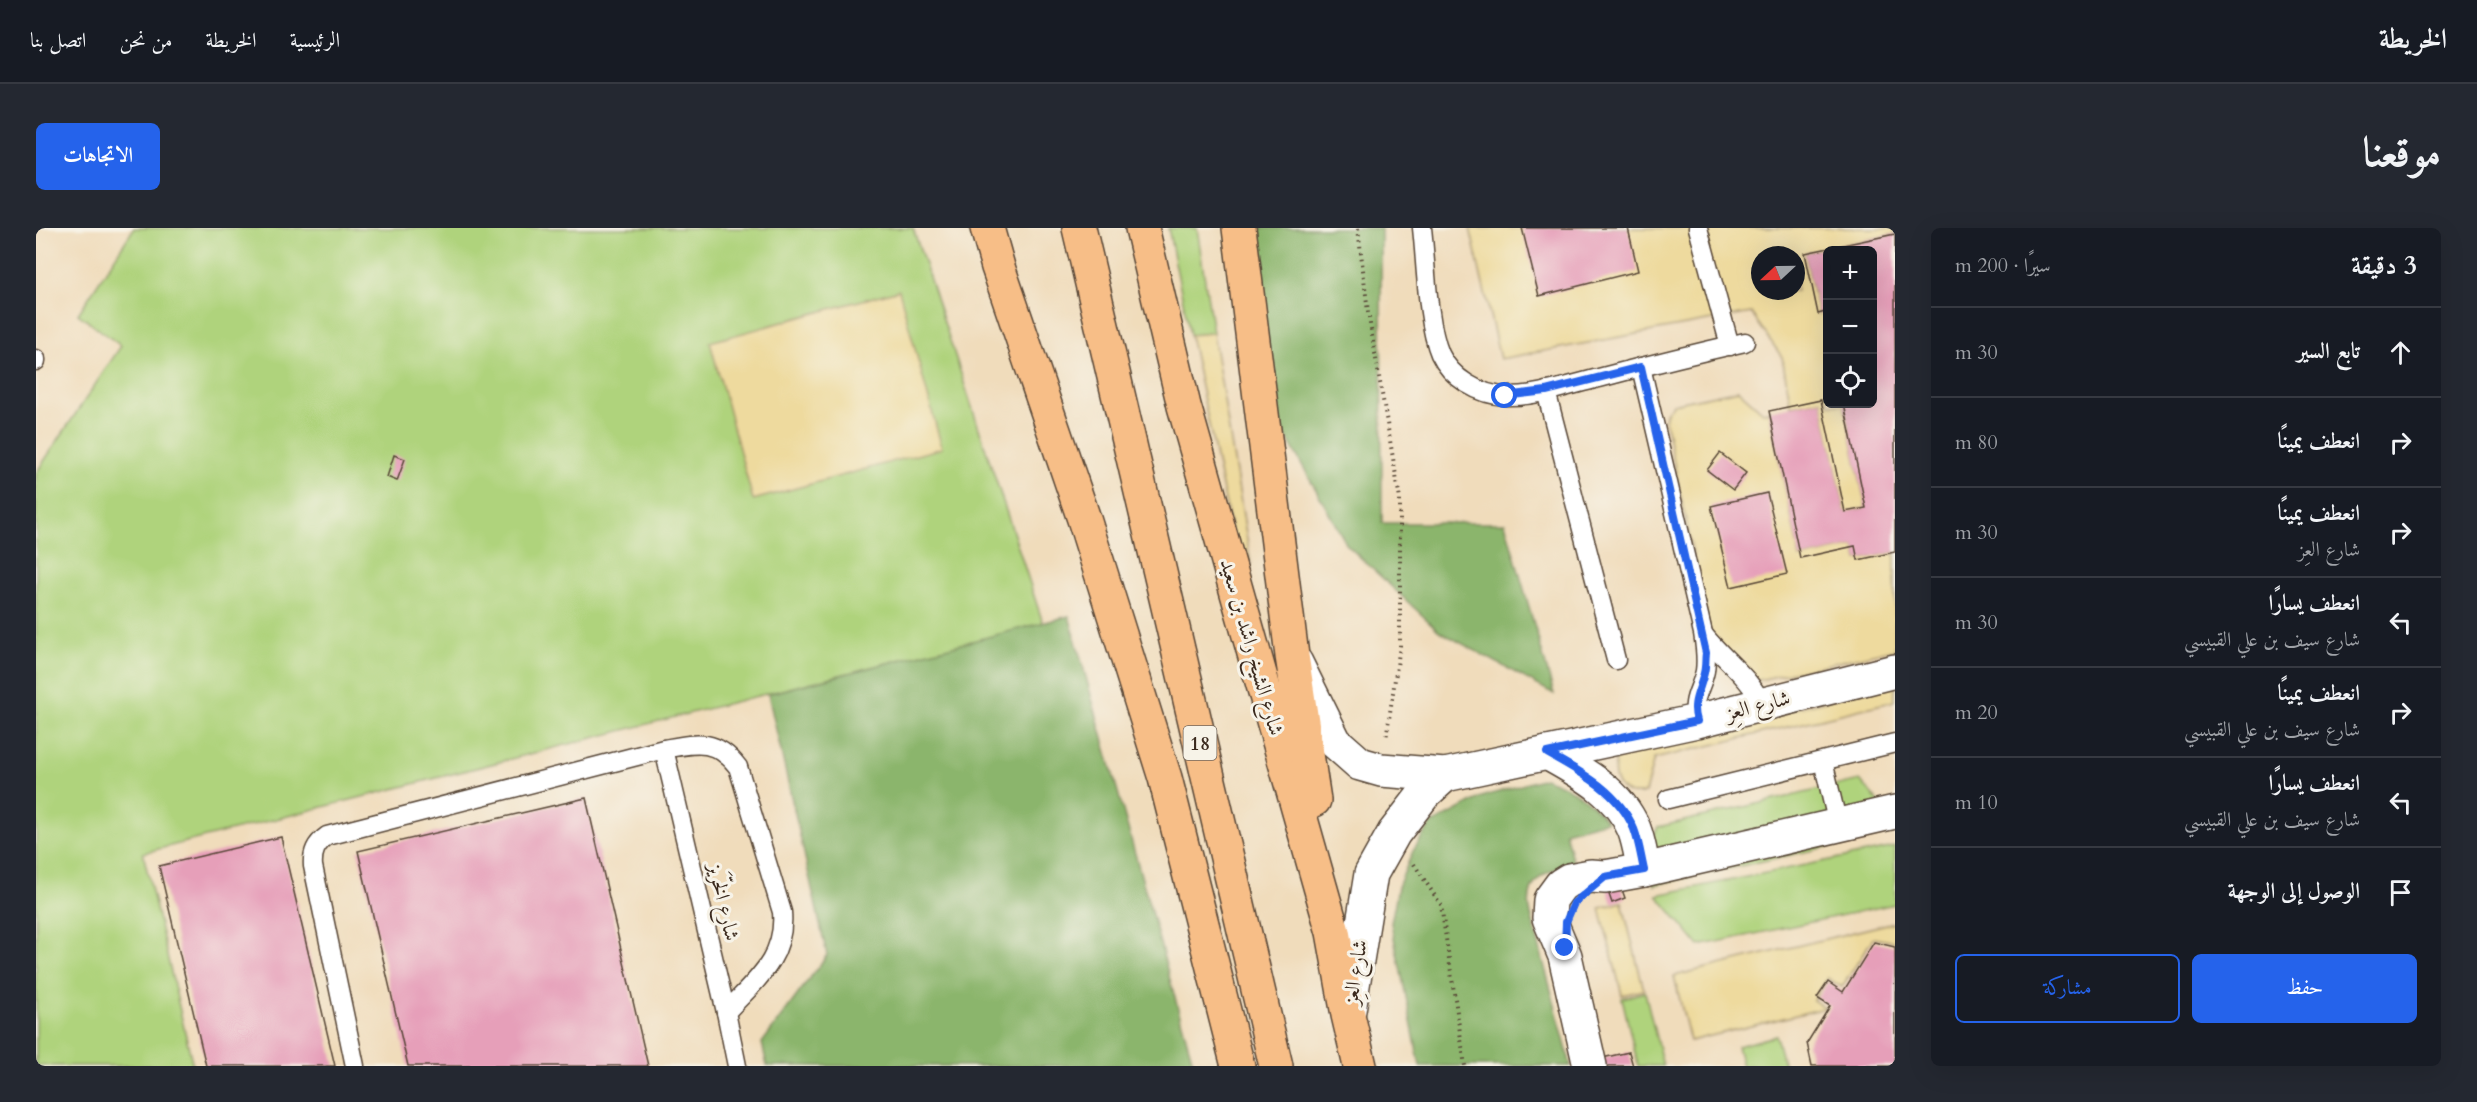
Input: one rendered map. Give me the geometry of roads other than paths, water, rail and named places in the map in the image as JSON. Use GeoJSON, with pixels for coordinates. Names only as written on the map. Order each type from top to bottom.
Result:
{"type":"FeatureCollection","features":[{"type":"Feature","properties":{"kind":"main road"},"geometry":{"type":"LineString","coordinates":[[987,228],[998,267],[1084,519],[1165,778],[1238,1066]]}},
{"type":"Feature","properties":{"kind":"main road","name":"18"},"geometry":{"type":"LineString","coordinates":[[1079,228],[1276,1066]]}},
{"type":"Feature","properties":{"kind":"main road","name":"شارع الشيخ راشد بن سعيد"},"geometry":{"type":"LineString","coordinates":[[1142,228],[1184,406],[1333,932],[1360,1066]]}},
{"type":"Feature","properties":{"kind":"main road"},"geometry":{"type":"LineString","coordinates":[[1239,228],[1292,656],[1333,932]]}},
{"type":"Feature","properties":{"kind":"street","name":"شارع العِز"},"geometry":{"type":"LineString","coordinates":[[1292,656],[1335,742],[1360,764],[1381,770],[1445,775],[1697,721],[1761,703],[1895,672]]}},
{"type":"Feature","properties":{"kind":"street"},"geometry":{"type":"LineString","coordinates":[[1547,753],[1580,771],[1611,795],[1634,829],[1644,870]]}},
{"type":"Feature","properties":{"kind":"street","name":"شارع العِز"},"geometry":{"type":"LineString","coordinates":[[1348,1015],[1371,874],[1394,833],[1425,793],[1445,775]]}},
{"type":"Feature","properties":{"kind":"street"},"geometry":{"type":"LineString","coordinates":[[1590,1066],[1565,956],[1566,922],[1574,903],[1605,877],[1895,812]]}},
{"type":"Feature","properties":{"kind":"lane"},"geometry":{"type":"LineString","coordinates":[[1422,228],[1434,336],[1441,355],[1452,371],[1467,384],[1485,393],[1505,396],[1546,391],[1738,344],[1698,228]]}},
{"type":"Feature","properties":{"kind":"lane"},"geometry":{"type":"LineString","coordinates":[[1641,367],[1703,633],[1706,653],[1704,672],[1693,709],[1697,721]]}},
{"type":"Feature","properties":{"kind":"lane"},"geometry":{"type":"LineString","coordinates":[[1546,391],[1616,660]]}},
{"type":"Feature","properties":{"kind":"lane"},"geometry":{"type":"LineString","coordinates":[[1703,633],[1719,654],[1753,687],[1761,703]]}},
{"type":"Feature","properties":{"kind":"lane"},"geometry":{"type":"LineString","coordinates":[[1668,799],[1895,743]]}},
{"type":"Feature","properties":{"kind":"lane"},"geometry":{"type":"LineString","coordinates":[[355,1066],[313,866],[315,848],[320,841],[327,836],[664,749],[693,744],[707,744],[725,753],[738,767],[782,912],[781,942],[776,956],[726,1012]]}},
{"type":"Feature","properties":{"kind":"lane","name":"شارع الخّرَيز"},"geometry":{"type":"LineString","coordinates":[[664,749],[737,1066]]}},
{"type":"Feature","properties":{"kind":"lane"},"geometry":{"type":"LineString","coordinates":[[1823,761],[1838,825]]}}]}
